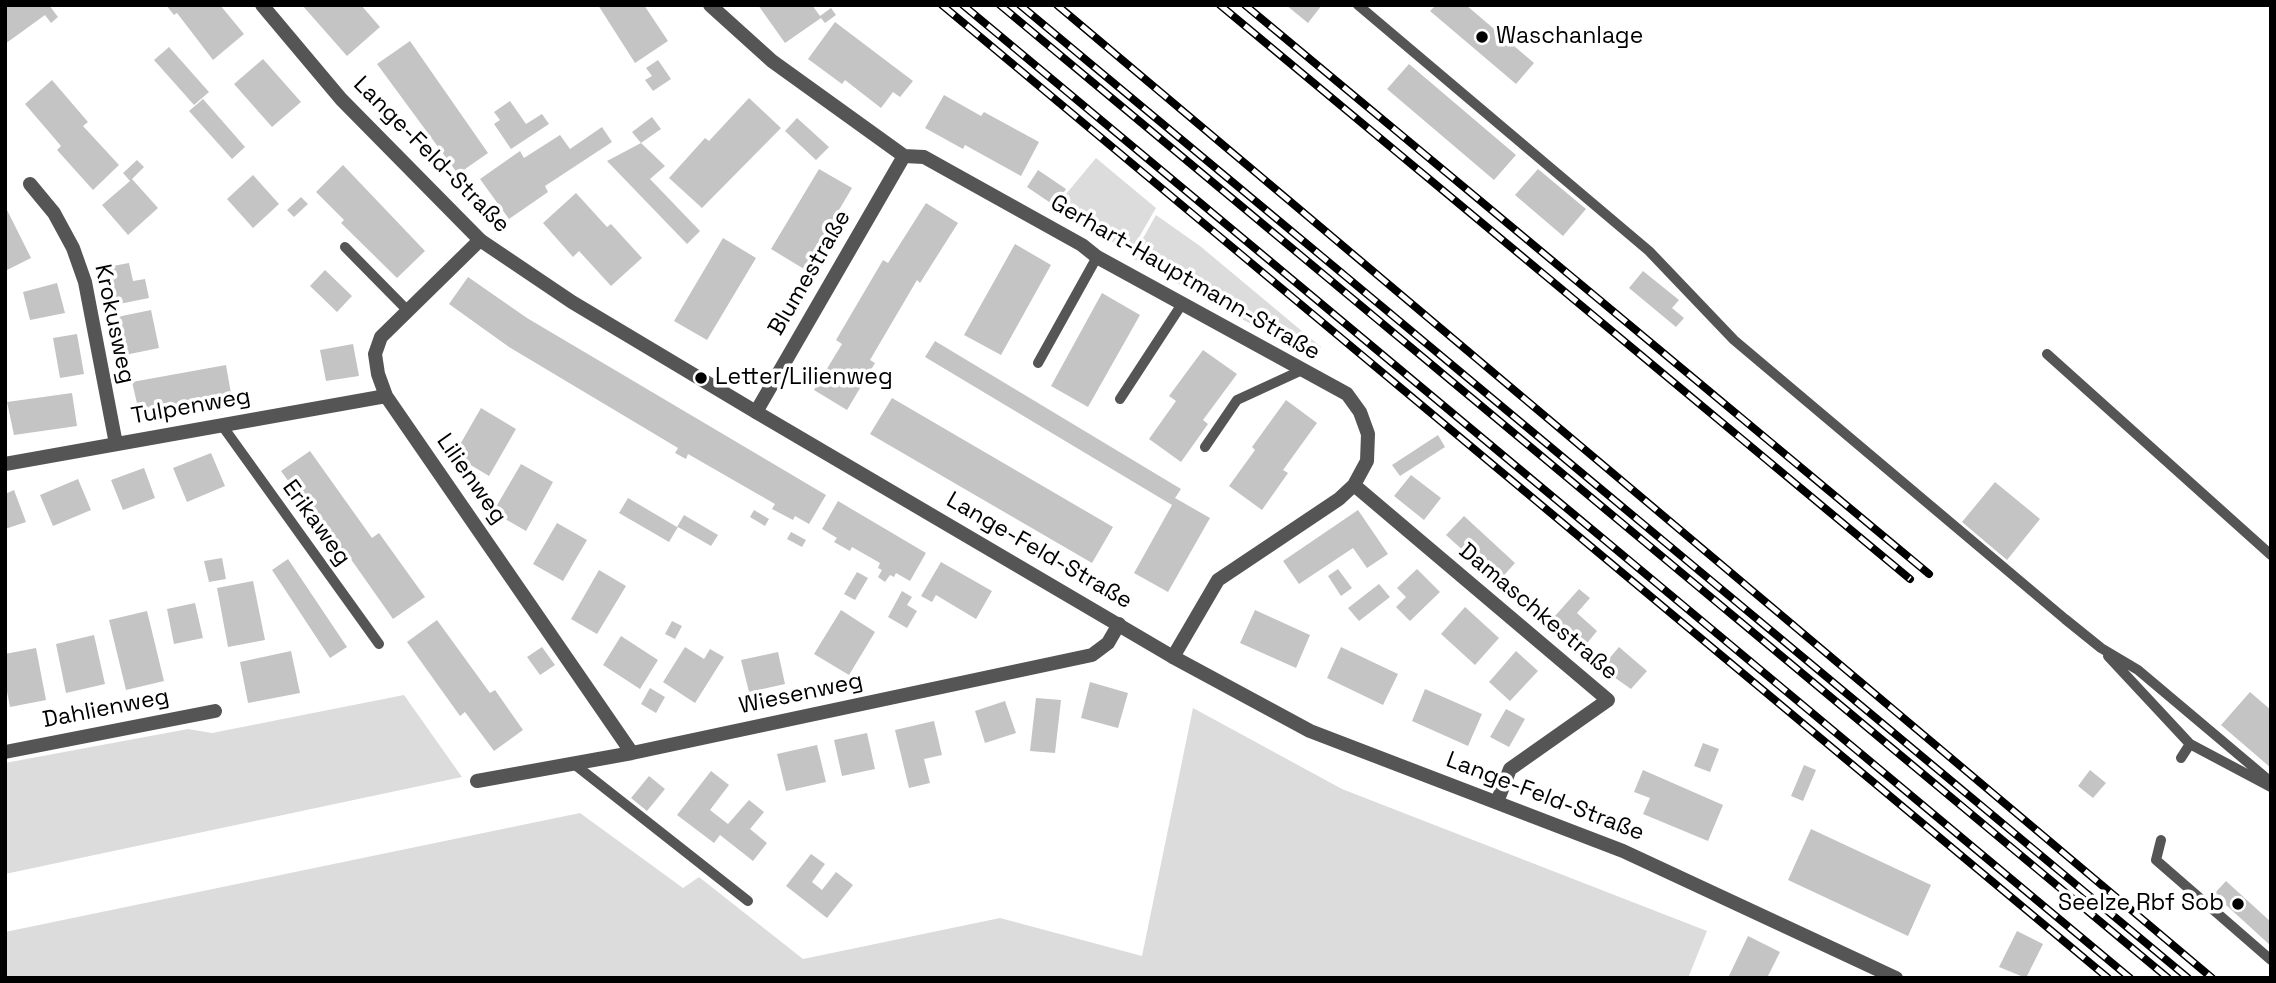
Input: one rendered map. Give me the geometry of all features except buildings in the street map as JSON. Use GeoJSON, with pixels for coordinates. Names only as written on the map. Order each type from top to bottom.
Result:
{"type":"FeatureCollection","features":[{"type":"Feature","properties":{"kind":"street","name":"Lange-Feld-Straße"},"geometry":{"type":"LineString","coordinates":[[262,5],[341,99],[480,240],[572,302],[756,412],[1173,657],[1310,731],[1623,851],[1896,978]]}},
{"type":"Feature","properties":{"kind":"street","name":"Gerhart-Hauptmann-Straße"},"geometry":{"type":"LineString","coordinates":[[710,5],[783,69],[904,156],[924,157],[1082,245],[1097,257],[1300,371],[1347,394],[1360,412],[1368,434],[1367,461],[1354,485],[1339,499],[1218,580],[1173,657]]}},
{"type":"Feature","properties":{"kind":"street","name":"Blumestraße"},"geometry":{"type":"LineString","coordinates":[[756,412],[904,156]]}},
{"type":"Feature","properties":{"kind":"street","name":"Krokusweg"},"geometry":{"type":"LineString","coordinates":[[30,184],[54,213],[73,248],[85,282],[116,444]]}},
{"type":"Feature","properties":{"kind":"street","name":"Lilienweg"},"geometry":{"type":"LineString","coordinates":[[480,240],[381,337],[375,354],[377,374],[386,396],[632,753]]}},
{"type":"Feature","properties":{"kind":"street","name":"Tulpenweg"},"geometry":{"type":"LineString","coordinates":[[5,464],[386,396]]}},
{"type":"Feature","properties":{"kind":"street","name":"Damaschkestraße"},"geometry":{"type":"LineString","coordinates":[[1354,485],[1608,700],[1510,769],[1497,802]]}},
{"type":"Feature","properties":{"kind":"street","name":"Wiesenweg"},"geometry":{"type":"LineString","coordinates":[[477,781],[632,753],[1092,655],[1108,643],[1119,624]]}},
{"type":"Feature","properties":{"kind":"street","name":"Dahlienweg"},"geometry":{"type":"LineString","coordinates":[[5,752],[215,711]]}},
{"type":"Feature","properties":{"kind":"lane"},"geometry":{"type":"LineString","coordinates":[[1358,5],[1649,251],[1734,340],[2101,648],[2190,744],[2271,788]]}},
{"type":"Feature","properties":{"kind":"lane"},"geometry":{"type":"LineString","coordinates":[[345,247],[408,311]]}},
{"type":"Feature","properties":{"kind":"lane"},"geometry":{"type":"LineString","coordinates":[[1038,363],[1097,257]]}},
{"type":"Feature","properties":{"kind":"lane"},"geometry":{"type":"LineString","coordinates":[[1119,399],[1182,304]]}},
{"type":"Feature","properties":{"kind":"lane"},"geometry":{"type":"LineString","coordinates":[[2047,354],[2271,555]]}},
{"type":"Feature","properties":{"kind":"lane"},"geometry":{"type":"LineString","coordinates":[[1205,447],[1237,400],[1300,371]]}},
{"type":"Feature","properties":{"kind":"lane","name":"Erikaweg"},"geometry":{"type":"LineString","coordinates":[[221,424],[379,644]]}},
{"type":"Feature","properties":{"kind":"lane"},"geometry":{"type":"LineString","coordinates":[[2101,648],[2138,670],[2271,782]]}},
{"type":"Feature","properties":{"kind":"lane"},"geometry":{"type":"LineString","coordinates":[[2180,758],[2190,744]]}},
{"type":"Feature","properties":{"kind":"lane"},"geometry":{"type":"LineString","coordinates":[[574,764],[748,901]]}},
{"type":"Feature","properties":{"kind":"lane"},"geometry":{"type":"LineString","coordinates":[[2161,840],[2157,860],[2271,960]]}},
{"type":"Feature","properties":{"kind":"shaded area"},"geometry":{"type":"Polygon","coordinates":[[[1096,158],[1156,208],[1131,251],[1051,212],[1096,158]]]}},
{"type":"Feature","properties":{"kind":"shaded area"},"geometry":{"type":"Polygon","coordinates":[[[1156,215],[1200,246],[1321,347],[1314,359],[1132,258],[1156,215]]]}},
{"type":"Feature","properties":{"kind":"shaded area"},"geometry":{"type":"Polygon","coordinates":[[[404,695],[462,777],[5,874],[5,763],[188,729],[212,733],[404,695]]]}},
{"type":"Feature","properties":{"kind":"shaded area"},"geometry":{"type":"Polygon","coordinates":[[[1193,708],[1342,789],[1707,931],[1688,978],[5,978],[5,932],[580,813],[683,888],[699,877],[803,959],[1000,918],[1142,956],[1193,708]]]}},
{"type":"Feature","properties":{"kind":"railway"},"geometry":{"type":"LineString","coordinates":[[942,5],[2108,978]]}},
{"type":"Feature","properties":{"kind":"railway"},"geometry":{"type":"LineString","coordinates":[[963,5],[2130,978]]}},
{"type":"Feature","properties":{"kind":"railway"},"geometry":{"type":"LineString","coordinates":[[1000,5],[2168,978]]}},
{"type":"Feature","properties":{"kind":"railway"},"geometry":{"type":"LineString","coordinates":[[1020,5],[2188,978]]}},
{"type":"Feature","properties":{"kind":"railway"},"geometry":{"type":"LineString","coordinates":[[1057,5],[2212,978]]}},
{"type":"Feature","properties":{"kind":"railway"},"geometry":{"type":"LineString","coordinates":[[1220,5],[1910,579]]}},
{"type":"Feature","properties":{"kind":"railway"},"geometry":{"type":"LineString","coordinates":[[1245,5],[1929,574]]}},
{"type":"Feature","properties":{"kind":"place","name":"Waschanlage"},"geometry":{"type":"Point","coordinates":[1482,37]}},
{"type":"Feature","properties":{"kind":"place","name":"Letter/Lilienweg"},"geometry":{"type":"Point","coordinates":[701,378]}},
{"type":"Feature","properties":{"kind":"place","name":"Seelze Rbf Sob"},"geometry":{"type":"Point","coordinates":[2238,904]}}]}
